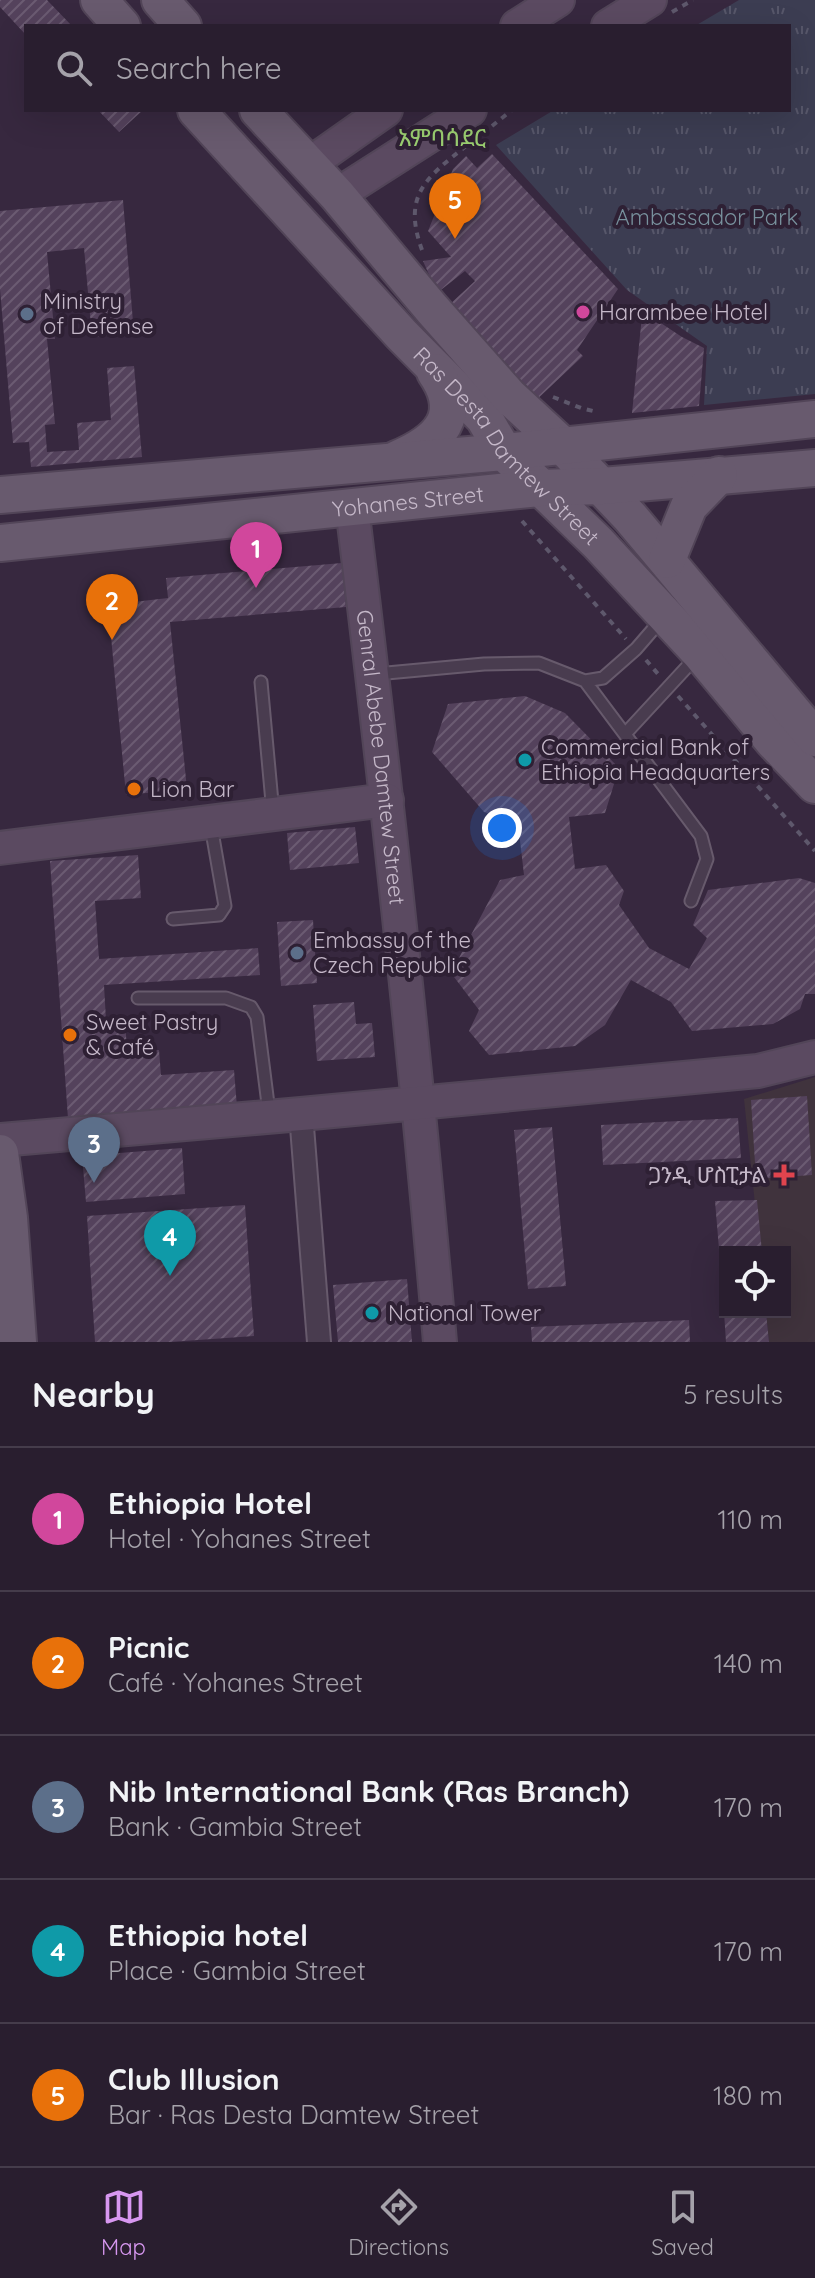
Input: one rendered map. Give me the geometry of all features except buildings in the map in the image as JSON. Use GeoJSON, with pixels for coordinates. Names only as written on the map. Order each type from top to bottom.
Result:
{"type":"FeatureCollection","features":[{"type":"Feature","properties":{"kind":"main road"},"geometry":{"type":"LineString","coordinates":[[99,0],[120,24]]}},
{"type":"Feature","properties":{"kind":"main road"},"geometry":{"type":"LineString","coordinates":[[160,0],[181,24]]}},
{"type":"Feature","properties":{"kind":"main road"},"geometry":{"type":"LineString","coordinates":[[520,24],[558,0]]}},
{"type":"Feature","properties":{"kind":"main road"},"geometry":{"type":"LineString","coordinates":[[611,24],[650,0]]}},
{"type":"Feature","properties":{"kind":"main road","name":"Ras Desta Damtew Street"},"geometry":{"type":"LineString","coordinates":[[198,112],[432,367],[484,418],[504,452],[598,543],[700,653],[773,741],[815,785]]}},
{"type":"Feature","properties":{"kind":"main road","name":"Ras Desta Damtew Street"},"geometry":{"type":"LineString","coordinates":[[260,112],[337,195],[509,396],[602,486],[815,738]]}},
{"type":"Feature","properties":{"kind":"main road"},"geometry":{"type":"LineString","coordinates":[[308,165],[383,112]]}},
{"type":"Feature","properties":{"kind":"main road"},"geometry":{"type":"LineString","coordinates":[[337,195],[478,126]]}},
{"type":"Feature","properties":{"kind":"main road"},"geometry":{"type":"LineString","coordinates":[[391,462],[427,443],[441,429],[449,414],[449,398],[432,367]]}},
{"type":"Feature","properties":{"kind":"main road","name":"Yohanes Street"},"geometry":{"type":"LineString","coordinates":[[0,495],[504,452],[803,420]]}},
{"type":"Feature","properties":{"kind":"main road","name":"Yohanes Street"},"geometry":{"type":"LineString","coordinates":[[0,543],[539,488],[602,486],[815,468]]}},
{"type":"Feature","properties":{"kind":"main road"},"geometry":{"type":"LineString","coordinates":[[667,560],[689,506],[719,475]]}},
{"type":"Feature","properties":{"kind":"main road","name":"Genral Abebe Damtew Street"},"geometry":{"type":"LineString","coordinates":[[352,507],[420,1103],[440,1342]]}},
{"type":"Feature","properties":{"kind":"main road"},"geometry":{"type":"LineString","coordinates":[[0,848],[387,800]]}},
{"type":"Feature","properties":{"kind":"main road"},"geometry":{"type":"LineString","coordinates":[[0,1140],[758,1071],[815,1057]]}},
{"type":"Feature","properties":{"kind":"main road"},"geometry":{"type":"LineString","coordinates":[[0,1153],[9,1218],[18,1342]]}},
{"type":"Feature","properties":{"kind":"street"},"geometry":{"type":"LineString","coordinates":[[285,1116],[319,1342]]}},
{"type":"Feature","properties":{"kind":"lane"},"geometry":{"type":"LineString","coordinates":[[372,675],[484,664],[539,663],[585,681],[603,678],[636,649],[665,616]]}},
{"type":"Feature","properties":{"kind":"lane"},"geometry":{"type":"LineString","coordinates":[[625,734],[700,653]]}},
{"type":"Feature","properties":{"kind":"lane"},"geometry":{"type":"LineString","coordinates":[[585,681],[701,836],[707,859],[691,901]]}},
{"type":"Feature","properties":{"kind":"lane"},"geometry":{"type":"LineString","coordinates":[[261,682],[273,814]]}},
{"type":"Feature","properties":{"kind":"lane"},"geometry":{"type":"LineString","coordinates":[[173,919],[219,915],[225,906],[210,822]]}},
{"type":"Feature","properties":{"kind":"lane"},"geometry":{"type":"LineString","coordinates":[[138,998],[226,998],[251,1007],[257,1017],[285,1116]]}},
{"type":"Feature","properties":{"kind":"path"},"geometry":{"type":"LineString","coordinates":[[429,260],[421,249],[415,227],[419,190],[429,175],[478,126],[508,112]]}},
{"type":"Feature","properties":{"kind":"path"},"geometry":{"type":"LineString","coordinates":[[551,396],[610,415]]}},
{"type":"Feature","properties":{"kind":"shaded area","name":"ጋንዲ ሆስፒታል"},"geometry":{"type":"Polygon","coordinates":[[[815,1077],[815,1342],[769,1342],[767,1318],[791,1318],[791,1246],[759,1246],[744,1099],[815,1077]]]}},
{"type":"Feature","properties":{"kind":"green space","name":"Ambassador Park"},"geometry":{"type":"Polygon","coordinates":[[[739,0],[815,0],[815,394],[704,405],[707,346],[627,290],[496,145],[551,112],[791,112],[791,24],[698,24],[739,0]]]}},
{"type":"Feature","properties":{"kind":"place","name":"Club Illusion"},"geometry":{"type":"Point","coordinates":[455,239]}},
{"type":"Feature","properties":{"kind":"place","name":"Harambee Hotel"},"geometry":{"type":"Point","coordinates":[583,312]}},
{"type":"Feature","properties":{"kind":"place","name":"Ministry of Defense"},"geometry":{"type":"Point","coordinates":[27,314]}},
{"type":"Feature","properties":{"kind":"place","name":"Ethiopia Hotel"},"geometry":{"type":"Point","coordinates":[256,588]}},
{"type":"Feature","properties":{"kind":"place","name":"Picnic"},"geometry":{"type":"Point","coordinates":[112,640]}},
{"type":"Feature","properties":{"kind":"place","name":"Commercial Bank of Ethiopia Headquarters"},"geometry":{"type":"Point","coordinates":[525,760]}},
{"type":"Feature","properties":{"kind":"place","name":"Lion Bar"},"geometry":{"type":"Point","coordinates":[134,789]}},
{"type":"Feature","properties":{"kind":"place","name":"Embassy of the Czech Republic"},"geometry":{"type":"Point","coordinates":[297,953]}},
{"type":"Feature","properties":{"kind":"place","name":"Sweet Pastry & Café"},"geometry":{"type":"Point","coordinates":[70,1035]}},
{"type":"Feature","properties":{"kind":"place","name":"ጋንዲ ሆስፒታል"},"geometry":{"type":"Point","coordinates":[784,1175]}},
{"type":"Feature","properties":{"kind":"place","name":"Nib International Bank (Ras Branch)"},"geometry":{"type":"Point","coordinates":[94,1183]}},
{"type":"Feature","properties":{"kind":"place","name":"Ethiopia hotel"},"geometry":{"type":"Point","coordinates":[170,1276]}},
{"type":"Feature","properties":{"kind":"place","name":"National Tower"},"geometry":{"type":"Point","coordinates":[372,1313]}},
{"type":"Feature","properties":{"kind":"district","name":"አምባሳደር"},"geometry":{"type":"Point","coordinates":[442,137]}}]}
